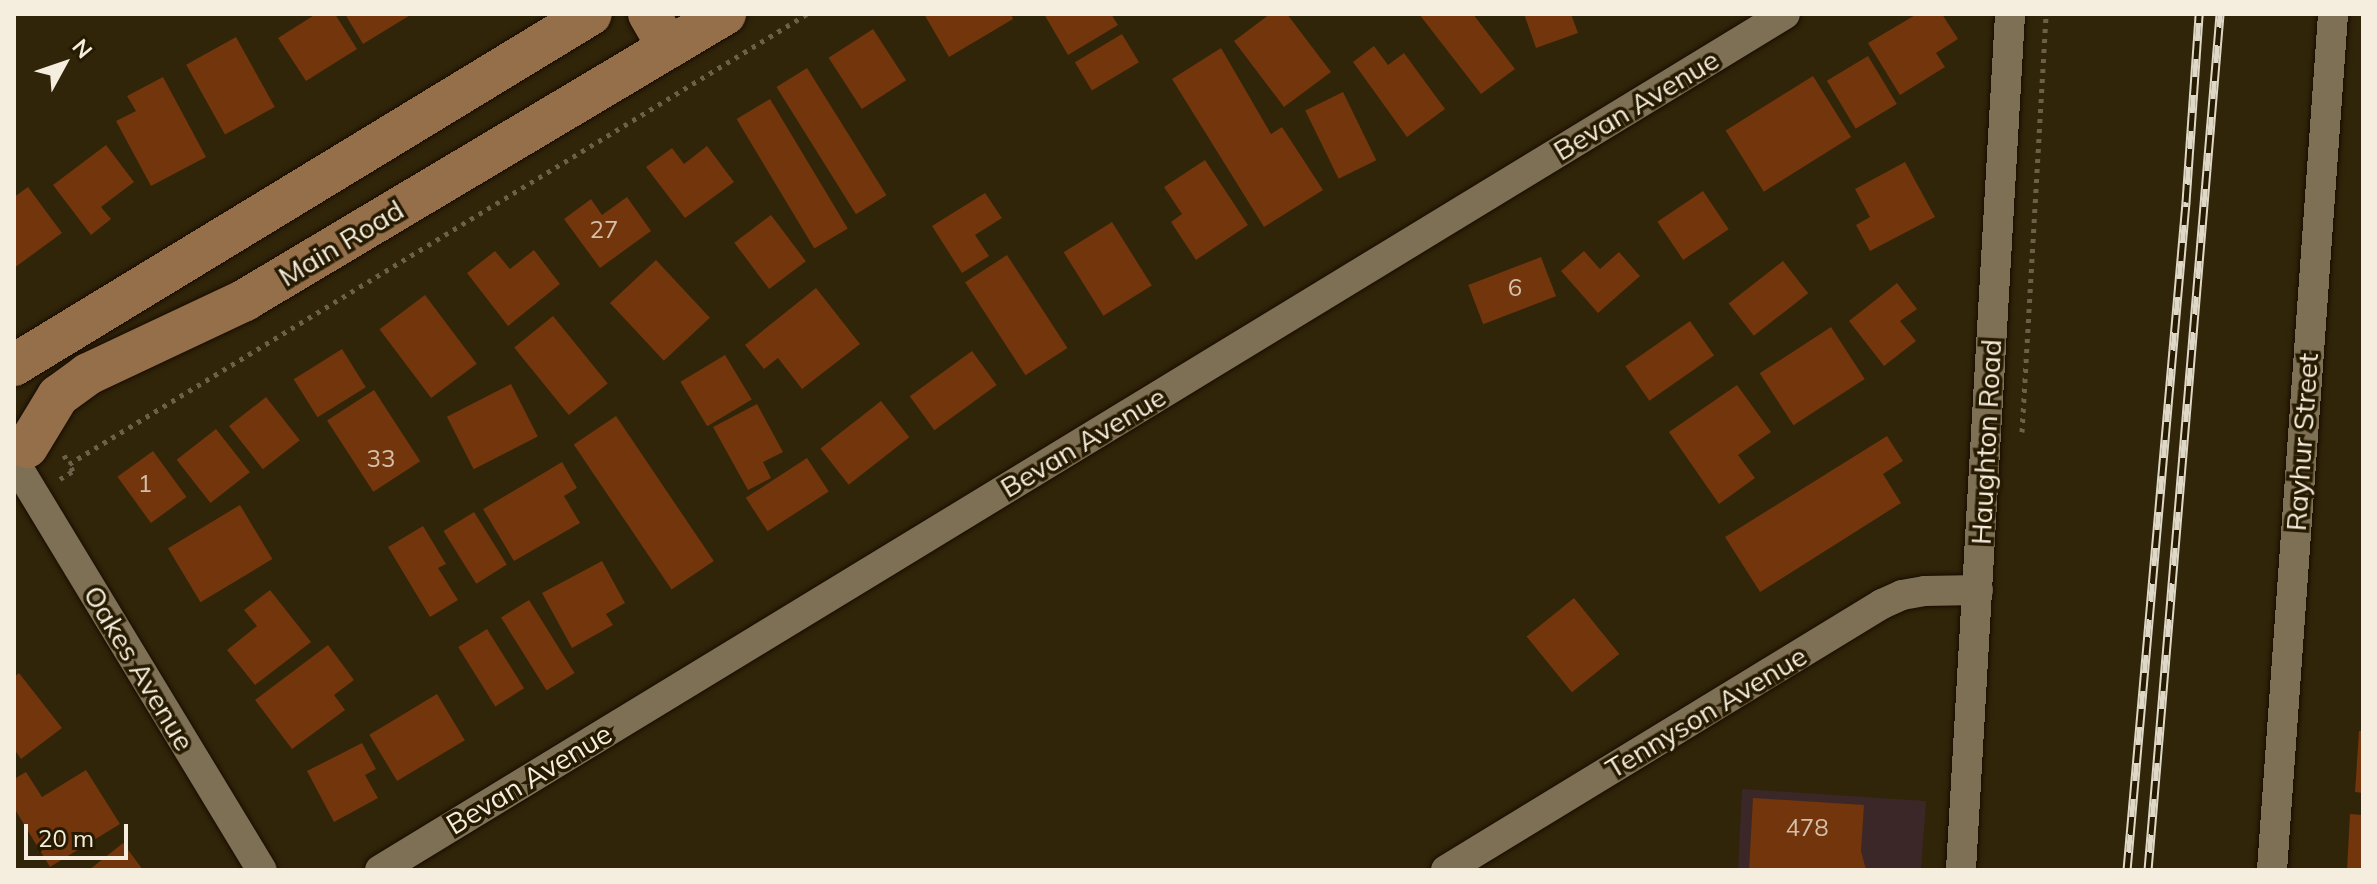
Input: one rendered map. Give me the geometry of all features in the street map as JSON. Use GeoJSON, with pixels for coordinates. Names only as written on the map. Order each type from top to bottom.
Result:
{"type":"FeatureCollection","features":[{"type":"Feature","properties":{"kind":"main road"},"geometry":{"type":"LineString","coordinates":[[14,365],[591,14]]}},
{"type":"Feature","properties":{"kind":"main road","name":"Main Road"},"geometry":{"type":"LineString","coordinates":[[31,457],[58,396],[88,374],[245,300],[659,31],[725,14]]}},
{"type":"Feature","properties":{"kind":"main road"},"geometry":{"type":"LineString","coordinates":[[14,386],[28,416],[31,457]]}},
{"type":"Feature","properties":{"kind":"street","name":"Bevan Avenue"},"geometry":{"type":"LineString","coordinates":[[380,870],[1785,14]]}},
{"type":"Feature","properties":{"kind":"street","name":"Haughton Road"},"geometry":{"type":"LineString","coordinates":[[1961,870],[2010,14]]}},
{"type":"Feature","properties":{"kind":"street","name":"Rayhur Street"},"geometry":{"type":"LineString","coordinates":[[2272,870],[2333,14]]}},
{"type":"Feature","properties":{"kind":"street","name":"Oakes Avenue"},"geometry":{"type":"LineString","coordinates":[[31,457],[262,870]]}},
{"type":"Feature","properties":{"kind":"street","name":"Tennyson Avenue"},"geometry":{"type":"LineString","coordinates":[[1446,870],[1882,604],[1902,595],[1925,591],[1978,590]]}},
{"type":"Feature","properties":{"kind":"path"},"geometry":{"type":"LineString","coordinates":[[31,457],[69,464],[807,14]]}},
{"type":"Feature","properties":{"kind":"path"},"geometry":{"type":"LineString","coordinates":[[31,457],[73,471],[69,464]]}},
{"type":"Feature","properties":{"kind":"shaded area"},"geometry":{"type":"Polygon","coordinates":[[[1742,789],[1926,801],[1921,870],[1738,870],[1742,789]]]}},
{"type":"Feature","properties":{"kind":"building"},"geometry":{"type":"Polygon","coordinates":[[[316,14],[335,14],[357,49],[306,81],[278,38],[316,14]]]}},
{"type":"Feature","properties":{"kind":"building"},"geometry":{"type":"Polygon","coordinates":[[[345,14],[412,14],[363,44],[345,14]]]}},
{"type":"Feature","properties":{"kind":"building"},"geometry":{"type":"Polygon","coordinates":[[[924,14],[1011,14],[1013,19],[949,57],[924,14]]]}},
{"type":"Feature","properties":{"kind":"building"},"geometry":{"type":"Polygon","coordinates":[[[1044,14],[1111,14],[1118,25],[1068,55],[1044,14]]]}},
{"type":"Feature","properties":{"kind":"building"},"geometry":{"type":"Polygon","coordinates":[[[1270,14],[1287,14],[1331,72],[1284,107],[1234,41],[1270,14]]]}},
{"type":"Feature","properties":{"kind":"building"},"geometry":{"type":"Polygon","coordinates":[[[1419,14],[1473,14],[1515,69],[1481,94],[1419,14]]]}},
{"type":"Feature","properties":{"kind":"building"},"geometry":{"type":"Polygon","coordinates":[[[1524,14],[1571,14],[1578,33],[1536,48],[1524,14]]]}},
{"type":"Feature","properties":{"kind":"building"},"geometry":{"type":"Polygon","coordinates":[[[1917,14],[1942,14],[1958,39],[1936,53],[1945,67],[1900,95],[1868,43],[1917,14]]]}},
{"type":"Feature","properties":{"kind":"building"},"geometry":{"type":"Polygon","coordinates":[[[873,29],[906,80],[862,109],[829,58],[873,29]]]}},
{"type":"Feature","properties":{"kind":"building"},"geometry":{"type":"Polygon","coordinates":[[[1122,34],[1139,62],[1092,91],[1075,62],[1122,34]]]}},
{"type":"Feature","properties":{"kind":"building"},"geometry":{"type":"Polygon","coordinates":[[[236,37],[275,107],[225,135],[186,65],[236,37]]]}},
{"type":"Feature","properties":{"kind":"building"},"geometry":{"type":"Polygon","coordinates":[[[1374,46],[1388,65],[1404,53],[1445,109],[1407,137],[1353,62],[1374,46]]]}},
{"type":"Feature","properties":{"kind":"building"},"geometry":{"type":"Polygon","coordinates":[[[1221,48],[1271,134],[1282,127],[1323,190],[1264,227],[1172,79],[1221,48]]]}},
{"type":"Feature","properties":{"kind":"building"},"geometry":{"type":"Polygon","coordinates":[[[1868,56],[1897,104],[1856,129],[1827,81],[1868,56]]]}},
{"type":"Feature","properties":{"kind":"building"},"geometry":{"type":"Polygon","coordinates":[[[807,68],[886,195],[856,214],[776,87],[807,68]]]}},
{"type":"Feature","properties":{"kind":"building"},"geometry":{"type":"Polygon","coordinates":[[[1813,76],[1851,137],[1764,192],[1726,131],[1813,76]]]}},
{"type":"Feature","properties":{"kind":"building"},"geometry":{"type":"Polygon","coordinates":[[[163,77],[206,157],[151,186],[116,121],[136,111],[127,96],[163,77]]]}},
{"type":"Feature","properties":{"kind":"building"},"geometry":{"type":"Polygon","coordinates":[[[1343,92],[1376,160],[1339,179],[1305,110],[1343,92]]]}},
{"type":"Feature","properties":{"kind":"building"},"geometry":{"type":"Polygon","coordinates":[[[770,99],[848,228],[814,249],[737,119],[770,99]]]}},
{"type":"Feature","properties":{"kind":"building"},"geometry":{"type":"Polygon","coordinates":[[[106,145],[134,182],[101,207],[111,219],[91,235],[53,185],[106,145]]]}},
{"type":"Feature","properties":{"kind":"building"},"geometry":{"type":"Polygon","coordinates":[[[707,146],[734,182],[685,218],[646,167],[672,148],[684,164],[707,146]]]}},
{"type":"Feature","properties":{"kind":"building"},"geometry":{"type":"Polygon","coordinates":[[[1205,160],[1248,225],[1196,260],[1171,222],[1182,214],[1164,187],[1205,160]]]}},
{"type":"Feature","properties":{"kind":"building"},"geometry":{"type":"Polygon","coordinates":[[[1905,162],[1935,217],[1870,251],[1856,225],[1870,217],[1855,189],[1905,162]]]}},
{"type":"Feature","properties":{"kind":"building"},"geometry":{"type":"Polygon","coordinates":[[[28,187],[62,233],[14,268],[14,197],[28,187]]]}},
{"type":"Feature","properties":{"kind":"building"},"geometry":{"type":"Polygon","coordinates":[[[1703,191],[1729,229],[1683,260],[1657,222],[1703,191]]]}},
{"type":"Feature","properties":{"kind":"building"},"geometry":{"type":"Polygon","coordinates":[[[985,193],[1002,218],[975,235],[989,256],[962,273],[932,226],[985,193]]]}},
{"type":"Feature","properties":{"kind":"building"},"geometry":{"type":"Polygon","coordinates":[[[627,197],[651,231],[600,268],[564,219],[591,199],[602,215],[627,197]]]}},
{"type":"Feature","properties":{"kind":"building"},"geometry":{"type":"Polygon","coordinates":[[[771,215],[806,261],[769,289],[734,243],[771,215]]]}},
{"type":"Feature","properties":{"kind":"building"},"geometry":{"type":"Polygon","coordinates":[[[1112,222],[1152,286],[1103,316],[1064,252],[1112,222]]]}},
{"type":"Feature","properties":{"kind":"building"},"geometry":{"type":"Polygon","coordinates":[[[534,250],[560,284],[508,326],[467,273],[495,251],[510,269],[534,250]]]}},
{"type":"Feature","properties":{"kind":"building"},"geometry":{"type":"Polygon","coordinates":[[[1584,251],[1600,269],[1619,252],[1640,276],[1598,313],[1561,271],[1584,251]]]}},
{"type":"Feature","properties":{"kind":"building"},"geometry":{"type":"Polygon","coordinates":[[[1007,255],[1067,348],[1026,375],[965,282],[1007,255]]]}},
{"type":"Feature","properties":{"kind":"building"},"geometry":{"type":"Polygon","coordinates":[[[1541,257],[1556,296],[1483,324],[1468,285],[1541,257]]]}},
{"type":"Feature","properties":{"kind":"building"},"geometry":{"type":"Polygon","coordinates":[[[656,260],[710,318],[664,361],[610,303],[656,260]]]}},
{"type":"Feature","properties":{"kind":"building"},"geometry":{"type":"Polygon","coordinates":[[[1783,261],[1808,293],[1754,336],[1729,303],[1783,261]]]}},
{"type":"Feature","properties":{"kind":"building"},"geometry":{"type":"Polygon","coordinates":[[[1897,283],[1917,309],[1900,321],[1916,341],[1884,366],[1849,321],[1897,283]]]}},
{"type":"Feature","properties":{"kind":"building"},"geometry":{"type":"Polygon","coordinates":[[[816,288],[860,344],[802,389],[778,358],[764,369],[745,345],[816,288]]]}},
{"type":"Feature","properties":{"kind":"building"},"geometry":{"type":"Polygon","coordinates":[[[425,295],[477,364],[431,398],[379,329],[425,295]]]}},
{"type":"Feature","properties":{"kind":"building"},"geometry":{"type":"Polygon","coordinates":[[[553,316],[608,384],[569,415],[514,347],[553,316]]]}},
{"type":"Feature","properties":{"kind":"building"},"geometry":{"type":"Polygon","coordinates":[[[1690,321],[1714,355],[1649,401],[1625,366],[1690,321]]]}},
{"type":"Feature","properties":{"kind":"building"},"geometry":{"type":"Polygon","coordinates":[[[1831,327],[1865,379],[1793,425],[1760,373],[1831,327]]]}},
{"type":"Feature","properties":{"kind":"building"},"geometry":{"type":"Polygon","coordinates":[[[342,349],[366,387],[318,417],[294,379],[342,349]]]}},
{"type":"Feature","properties":{"kind":"building"},"geometry":{"type":"Polygon","coordinates":[[[972,351],[997,385],[934,430],[910,396],[972,351]]]}},
{"type":"Feature","properties":{"kind":"building"},"geometry":{"type":"Polygon","coordinates":[[[725,355],[752,400],[707,426],[680,382],[725,355]]]}},
{"type":"Feature","properties":{"kind":"building"},"geometry":{"type":"Polygon","coordinates":[[[511,384],[538,437],[474,469],[447,417],[511,384]]]}},
{"type":"Feature","properties":{"kind":"building"},"geometry":{"type":"Polygon","coordinates":[[[1737,385],[1771,432],[1738,455],[1755,478],[1719,504],[1669,432],[1737,385]]]}},
{"type":"Feature","properties":{"kind":"building"},"geometry":{"type":"Polygon","coordinates":[[[374,390],[420,461],[373,492],[327,420],[374,390]]]}},
{"type":"Feature","properties":{"kind":"building"},"geometry":{"type":"Polygon","coordinates":[[[266,397],[300,440],[263,469],[229,426],[266,397]]]}},
{"type":"Feature","properties":{"kind":"building"},"geometry":{"type":"Polygon","coordinates":[[[881,401],[909,437],[849,485],[820,448],[881,401]]]}},
{"type":"Feature","properties":{"kind":"building"},"geometry":{"type":"Polygon","coordinates":[[[757,404],[783,452],[763,462],[771,478],[748,490],[713,427],[757,404]]]}},
{"type":"Feature","properties":{"kind":"building"},"geometry":{"type":"Polygon","coordinates":[[[616,416],[714,561],[672,590],[574,445],[616,416]]]}},
{"type":"Feature","properties":{"kind":"building"},"geometry":{"type":"Polygon","coordinates":[[[216,429],[250,472],[210,503],[177,460],[216,429]]]}},
{"type":"Feature","properties":{"kind":"building"},"geometry":{"type":"Polygon","coordinates":[[[1887,436],[1903,461],[1883,474],[1901,503],[1760,592],[1725,537],[1887,436]]]}},
{"type":"Feature","properties":{"kind":"building"},"geometry":{"type":"Polygon","coordinates":[[[153,451],[187,497],[151,523],[117,477],[153,451]]]}},
{"type":"Feature","properties":{"kind":"building"},"geometry":{"type":"Polygon","coordinates":[[[807,458],[829,492],[768,531],[746,498],[807,458]]]}},
{"type":"Feature","properties":{"kind":"building"},"geometry":{"type":"Polygon","coordinates":[[[562,462],[577,488],[564,496],[580,523],[514,561],[483,509],[562,462]]]}},
{"type":"Feature","properties":{"kind":"building"},"geometry":{"type":"Polygon","coordinates":[[[240,505],[272,559],[200,602],[168,548],[240,505]]]}},
{"type":"Feature","properties":{"kind":"building"},"geometry":{"type":"Polygon","coordinates":[[[474,512],[507,565],[476,584],[443,531],[474,512]]]}},
{"type":"Feature","properties":{"kind":"building"},"geometry":{"type":"Polygon","coordinates":[[[423,526],[446,564],[438,568],[458,600],[430,617],[388,547],[423,526]]]}},
{"type":"Feature","properties":{"kind":"building"},"geometry":{"type":"Polygon","coordinates":[[[602,561],[625,603],[606,614],[613,625],[572,648],[542,593],[602,561]]]}},
{"type":"Feature","properties":{"kind":"building"},"geometry":{"type":"Polygon","coordinates":[[[270,590],[311,642],[255,685],[227,650],[257,626],[244,610],[270,590]]]}},
{"type":"Feature","properties":{"kind":"building"},"geometry":{"type":"Polygon","coordinates":[[[1574,598],[1619,654],[1572,692],[1527,636],[1574,598]]]}},
{"type":"Feature","properties":{"kind":"building"},"geometry":{"type":"Polygon","coordinates":[[[529,600],[575,673],[547,690],[501,617],[529,600]]]}},
{"type":"Feature","properties":{"kind":"building"},"geometry":{"type":"Polygon","coordinates":[[[487,629],[524,688],[495,706],[458,647],[487,629]]]}},
{"type":"Feature","properties":{"kind":"building"},"geometry":{"type":"Polygon","coordinates":[[[328,645],[354,680],[334,695],[345,710],[292,749],[255,700],[328,645]]]}},
{"type":"Feature","properties":{"kind":"building"},"geometry":{"type":"Polygon","coordinates":[[[19,673],[62,728],[21,759],[14,749],[14,677],[19,673]]]}},
{"type":"Feature","properties":{"kind":"building"},"geometry":{"type":"Polygon","coordinates":[[[437,694],[465,740],[397,781],[369,735],[437,694]]]}},
{"type":"Feature","properties":{"kind":"building"},"geometry":{"type":"Polygon","coordinates":[[[2359,731],[2363,731],[2363,793],[2355,792],[2359,731]]]}},
{"type":"Feature","properties":{"kind":"building"},"geometry":{"type":"Polygon","coordinates":[[[362,743],[376,769],[365,775],[378,798],[334,822],[307,771],[362,743]]]}},
{"type":"Feature","properties":{"kind":"building"},"geometry":{"type":"Polygon","coordinates":[[[86,770],[120,824],[50,867],[14,808],[14,779],[26,772],[42,797],[86,770]]]}},
{"type":"Feature","properties":{"kind":"building"},"geometry":{"type":"Polygon","coordinates":[[[1753,798],[1864,805],[1861,851],[1866,870],[1749,870],[1753,798]]]}},
{"type":"Feature","properties":{"kind":"building"},"geometry":{"type":"Polygon","coordinates":[[[2350,814],[2363,815],[2363,870],[2347,870],[2350,814]]]}},
{"type":"Feature","properties":{"kind":"building"},"geometry":{"type":"Polygon","coordinates":[[[123,843],[143,870],[89,870],[123,843]]]}},
{"type":"Feature","properties":{"kind":"railway"},"geometry":{"type":"LineString","coordinates":[[2127,870],[2186,202],[2199,14]]}},
{"type":"Feature","properties":{"kind":"railway"},"geometry":{"type":"LineString","coordinates":[[2148,870],[2220,14]]}}]}
